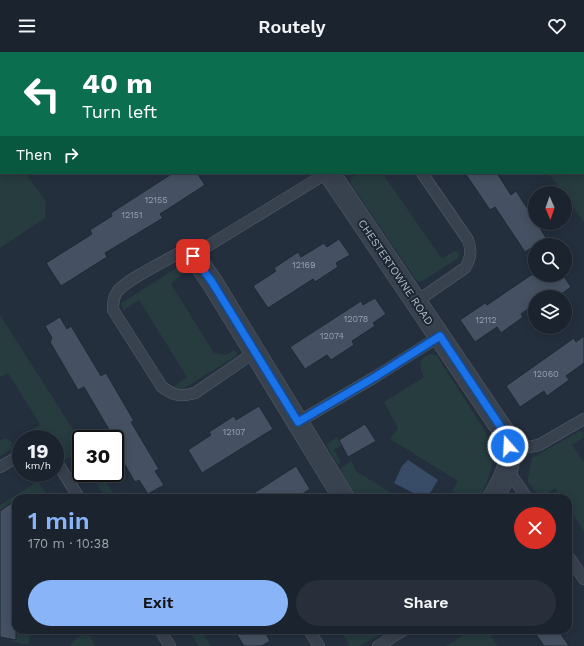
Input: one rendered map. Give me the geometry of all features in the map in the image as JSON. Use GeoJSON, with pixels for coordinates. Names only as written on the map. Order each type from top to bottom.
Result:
{"type":"FeatureCollection","features":[{"type":"Feature","properties":{"kind":"street","name":"CHESTERTOWNE ROAD"},"geometry":{"type":"LineString","coordinates":[[330,174],[504,432],[508,446],[508,470],[495,494]]}},
{"type":"Feature","properties":{"kind":"street"},"geometry":{"type":"LineString","coordinates":[[193,256],[212,282],[342,494]]}},
{"type":"Feature","properties":{"kind":"lane"},"geometry":{"type":"LineString","coordinates":[[255,352],[195,393],[184,396],[172,394],[162,387],[113,310],[113,301],[117,292],[130,282],[181,252],[193,256],[330,174]]}},
{"type":"Feature","properties":{"kind":"lane"},"geometry":{"type":"LineString","coordinates":[[416,301],[465,268],[470,261],[471,250],[468,240],[423,174]]}},
{"type":"Feature","properties":{"kind":"lane"},"geometry":{"type":"LineString","coordinates":[[298,422],[375,377],[440,336]]}},
{"type":"Feature","properties":{"kind":"lane"},"geometry":{"type":"LineString","coordinates":[[508,446],[524,448],[539,445],[584,419]]}},
{"type":"Feature","properties":{"kind":"lane"},"geometry":{"type":"LineString","coordinates":[[0,467],[12,460]]}},
{"type":"Feature","properties":{"kind":"lane"},"geometry":{"type":"LineString","coordinates":[[508,470],[524,494]]}},
{"type":"Feature","properties":{"kind":"lane"},"geometry":{"type":"LineString","coordinates":[[64,474],[77,494]]}},
{"type":"Feature","properties":{"kind":"lane"},"geometry":{"type":"LineString","coordinates":[[572,562],[584,579]]}},
{"type":"Feature","properties":{"kind":"lane"},"geometry":{"type":"LineString","coordinates":[[162,634],[170,646]]}},
{"type":"Feature","properties":{"kind":"lane"},"geometry":{"type":"LineString","coordinates":[[312,634],[319,646]]}},
{"type":"Feature","properties":{"kind":"lane"},"geometry":{"type":"LineString","coordinates":[[378,646],[398,634]]}},
{"type":"Feature","properties":{"kind":"green space"},"geometry":{"type":"Polygon","coordinates":[[[0,174],[27,174],[46,202],[45,218],[0,248],[0,174]]]}},
{"type":"Feature","properties":{"kind":"green space"},"geometry":{"type":"Polygon","coordinates":[[[357,174],[385,174],[385,177],[442,259],[454,251],[460,254],[458,258],[423,281],[419,282],[416,280],[351,184],[354,176],[357,174]]]}},
{"type":"Feature","properties":{"kind":"green space"},"geometry":{"type":"Polygon","coordinates":[[[549,174],[584,174],[584,222],[572,206],[572,186],[558,186],[549,174]]]}},
{"type":"Feature","properties":{"kind":"green space"},"geometry":{"type":"Polygon","coordinates":[[[180,266],[183,267],[183,273],[171,284],[214,353],[225,355],[235,350],[237,353],[236,356],[181,390],[175,390],[174,387],[187,377],[139,300],[124,310],[121,304],[180,266]]]}},
{"type":"Feature","properties":{"kind":"green space"},"geometry":{"type":"Polygon","coordinates":[[[0,315],[73,430],[72,430],[72,456],[67,459],[64,458],[64,430],[33,430],[40,424],[8,373],[0,377],[0,315]]]}},
{"type":"Feature","properties":{"kind":"green space"},"geometry":{"type":"Polygon","coordinates":[[[431,354],[437,356],[483,428],[492,445],[493,461],[482,494],[458,494],[452,491],[458,481],[390,439],[398,428],[384,402],[424,377],[420,363],[424,357],[431,354]]]}},
{"type":"Feature","properties":{"kind":"green space"},"geometry":{"type":"Polygon","coordinates":[[[580,431],[583,432],[584,437],[572,445],[584,462],[584,531],[572,513],[572,494],[559,494],[555,488],[546,494],[537,494],[528,482],[532,458],[580,431]]]}},
{"type":"Feature","properties":{"kind":"green space"},"geometry":{"type":"Polygon","coordinates":[[[337,437],[342,445],[334,450],[341,462],[338,465],[326,445],[337,437]]]}},
{"type":"Feature","properties":{"kind":"green space"},"geometry":{"type":"Polygon","coordinates":[[[7,439],[12,442],[12,447],[0,457],[0,441],[7,439]]]}},
{"type":"Feature","properties":{"kind":"green space"},"geometry":{"type":"Polygon","coordinates":[[[351,461],[357,472],[393,494],[355,494],[340,469],[351,461]]]}},
{"type":"Feature","properties":{"kind":"green space"},"geometry":{"type":"Polygon","coordinates":[[[39,482],[46,494],[17,494],[39,482]]]}},
{"type":"Feature","properties":{"kind":"green space"},"geometry":{"type":"Polygon","coordinates":[[[96,482],[106,482],[114,494],[103,494],[96,482]]]}},
{"type":"Feature","properties":{"kind":"green space"},"geometry":{"type":"Polygon","coordinates":[[[12,497],[12,634],[31,634],[28,645],[14,642],[0,631],[0,505],[12,497]]]}},
{"type":"Feature","properties":{"kind":"green space"},"geometry":{"type":"Polygon","coordinates":[[[192,634],[204,634],[211,646],[199,646],[192,634]]]}},
{"type":"Feature","properties":{"kind":"green space"},"geometry":{"type":"Polygon","coordinates":[[[343,634],[380,634],[360,646],[345,646],[349,644],[343,634]]]}},
{"type":"Feature","properties":{"kind":"green space"},"geometry":{"type":"Polygon","coordinates":[[[466,634],[490,634],[497,646],[446,646],[466,634]]]}},
{"type":"Feature","properties":{"kind":"green space"},"geometry":{"type":"Polygon","coordinates":[[[83,635],[90,636],[95,646],[70,646],[74,640],[83,635]]]}},
{"type":"Feature","properties":{"kind":"water"},"geometry":{"type":"Polygon","coordinates":[[[408,460],[438,480],[429,494],[415,494],[394,483],[402,466],[408,460]]]}},
{"type":"Feature","properties":{"kind":"building"},"geometry":{"type":"Polygon","coordinates":[[[171,174],[198,174],[205,185],[160,214],[163,218],[105,253],[107,257],[61,286],[46,263],[92,234],[90,230],[112,216],[111,213],[171,174]]]}},
{"type":"Feature","properties":{"kind":"building"},"geometry":{"type":"Polygon","coordinates":[[[466,174],[498,174],[511,195],[516,191],[528,209],[528,230],[541,230],[546,238],[528,238],[528,250],[525,252],[495,207],[490,210],[466,174]]]}},
{"type":"Feature","properties":{"kind":"building"},"geometry":{"type":"Polygon","coordinates":[[[339,239],[350,255],[336,263],[338,267],[315,282],[313,279],[268,308],[253,286],[276,271],[274,268],[298,252],[301,257],[324,243],[327,247],[339,239]]]}},
{"type":"Feature","properties":{"kind":"building"},"geometry":{"type":"Polygon","coordinates":[[[528,277],[528,282],[568,282],[571,287],[567,290],[528,290],[528,309],[521,314],[523,317],[501,333],[497,327],[475,342],[460,320],[485,303],[487,305],[528,277]]]}},
{"type":"Feature","properties":{"kind":"building"},"geometry":{"type":"Polygon","coordinates":[[[375,298],[386,314],[373,323],[375,326],[352,341],[354,345],[331,360],[327,355],[305,369],[290,347],[361,301],[363,305],[375,298]]]}},
{"type":"Feature","properties":{"kind":"building"},"geometry":{"type":"Polygon","coordinates":[[[60,317],[67,329],[71,326],[101,376],[106,373],[134,421],[131,422],[159,469],[155,471],[164,485],[148,494],[139,480],[135,482],[124,463],[124,430],[109,430],[84,387],[78,390],[50,342],[52,338],[45,326],[60,317]]]}},
{"type":"Feature","properties":{"kind":"building"},"geometry":{"type":"Polygon","coordinates":[[[584,336],[584,363],[566,376],[569,380],[547,396],[544,391],[520,407],[506,386],[574,338],[576,342],[584,336]]]}},
{"type":"Feature","properties":{"kind":"building"},"geometry":{"type":"Polygon","coordinates":[[[259,406],[273,429],[202,473],[188,450],[211,435],[209,432],[234,416],[236,420],[259,406]]]}},
{"type":"Feature","properties":{"kind":"building"},"geometry":{"type":"Polygon","coordinates":[[[365,424],[376,441],[348,457],[339,440],[365,424]]]}},
{"type":"Feature","properties":{"kind":"building"},"geometry":{"type":"Polygon","coordinates":[[[296,466],[310,489],[302,494],[252,494],[296,466]]]}},
{"type":"Feature","properties":{"kind":"building"},"geometry":{"type":"Polygon","coordinates":[[[12,503],[12,634],[16,634],[16,640],[0,637],[0,511],[12,503]]]}},
{"type":"Feature","properties":{"kind":"building"},"geometry":{"type":"Polygon","coordinates":[[[236,634],[266,634],[270,641],[262,646],[244,646],[236,634]]]}},
{"type":"Feature","properties":{"kind":"building"},"geometry":{"type":"Polygon","coordinates":[[[536,634],[561,634],[569,646],[544,646],[536,634]]]}},
{"type":"Feature","properties":{"kind":"route"},"geometry":{"type":"LineString","coordinates":[[193,256],[212,282],[298,422],[304,417],[375,377],[440,336],[504,432],[508,446]]}}]}
